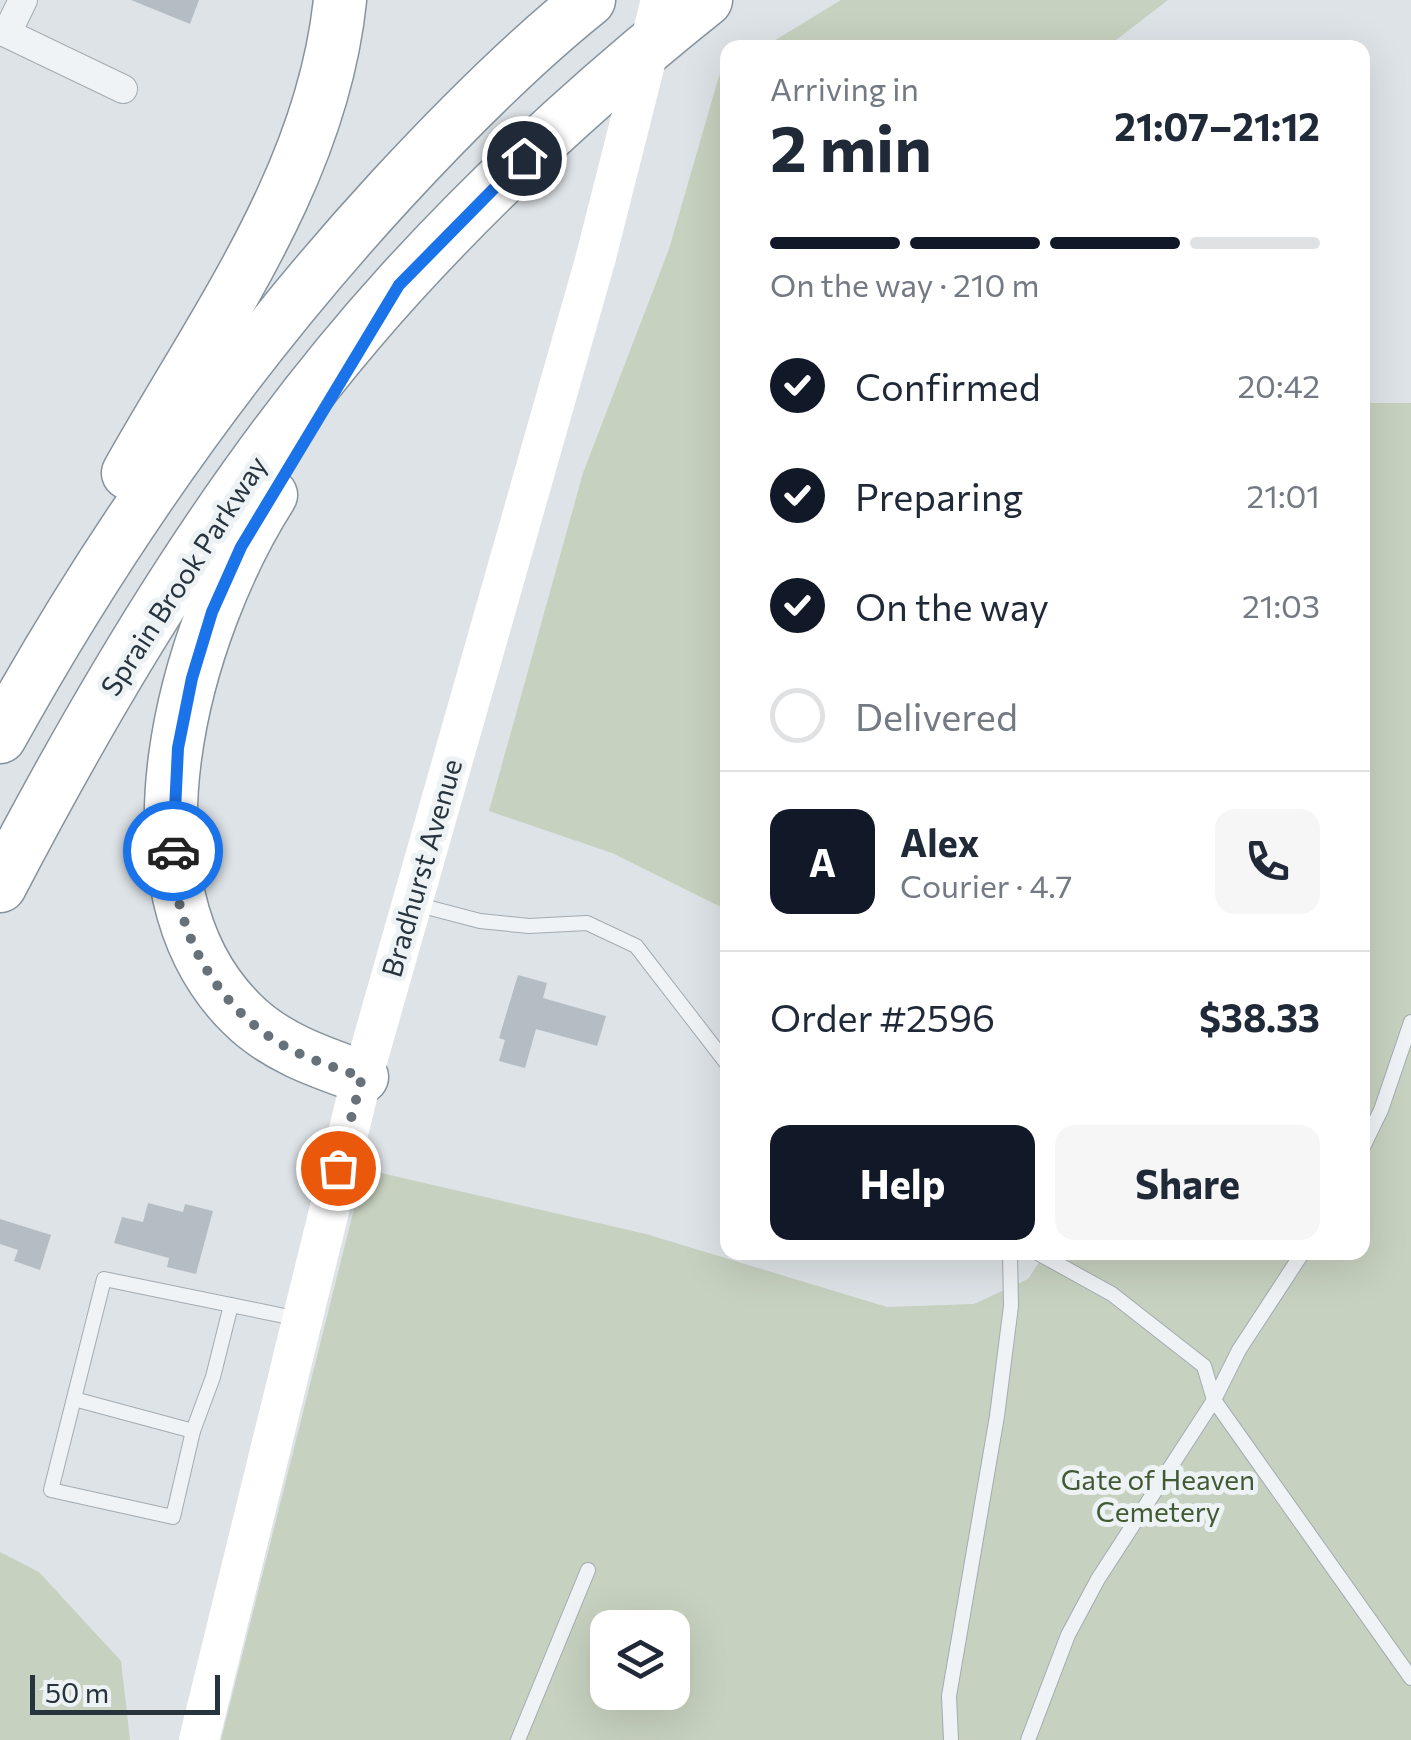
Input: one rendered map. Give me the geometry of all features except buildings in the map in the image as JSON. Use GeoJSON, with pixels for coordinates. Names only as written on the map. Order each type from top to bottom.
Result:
{"type":"FeatureCollection","features":[{"type":"Feature","properties":{"kind":"highway"},"geometry":{"type":"LineString","coordinates":[[42,661],[128,474],[289,186],[322,100],[340,0]]}},
{"type":"Feature","properties":{"kind":"highway"},"geometry":{"type":"LineString","coordinates":[[0,737],[42,661],[172,461],[255,348],[312,278],[432,146],[588,0]]}},
{"type":"Feature","properties":{"kind":"highway","name":"Sprain Brook Parkway"},"geometry":{"type":"LineString","coordinates":[[0,886],[106,694],[206,536],[307,396],[399,285],[496,184],[706,0]]}},
{"type":"Feature","properties":{"kind":"highway"},"geometry":{"type":"LineString","coordinates":[[362,1077],[270,1037],[243,1015],[220,988],[186,926],[176,893],[172,824],[185,712],[201,646],[225,580],[263,508],[399,285]]}},
{"type":"Feature","properties":{"kind":"main road","name":"Bradhurst Avenue"},"geometry":{"type":"LineString","coordinates":[[199,1740],[362,1077],[596,257],[661,0]]}},
{"type":"Feature","properties":{"kind":"street"},"geometry":{"type":"LineString","coordinates":[[23,0],[4,31],[123,89]]}},
{"type":"Feature","properties":{"kind":"lane"},"geometry":{"type":"LineString","coordinates":[[412,903],[480,922],[530,926],[587,922],[636,946],[720,1055]]}},
{"type":"Feature","properties":{"kind":"lane"},"geometry":{"type":"LineString","coordinates":[[1370,1131],[1411,1022]]}},
{"type":"Feature","properties":{"kind":"lane"},"geometry":{"type":"LineString","coordinates":[[951,1740],[949,1696],[997,1416],[1011,1306],[1010,1260]]}},
{"type":"Feature","properties":{"kind":"lane"},"geometry":{"type":"LineString","coordinates":[[1050,1260],[1112,1294],[1204,1366],[1214,1400],[1411,1678]]}},
{"type":"Feature","properties":{"kind":"lane"},"geometry":{"type":"LineString","coordinates":[[1028,1740],[1068,1636],[1098,1579],[1214,1400],[1239,1350],[1298,1260]]}},
{"type":"Feature","properties":{"kind":"lane"},"geometry":{"type":"LineString","coordinates":[[230,1306],[214,1377],[193,1431],[172,1517],[51,1490],[104,1280],[300,1320]]}},
{"type":"Feature","properties":{"kind":"lane"},"geometry":{"type":"LineString","coordinates":[[74,1399],[193,1431]]}},
{"type":"Feature","properties":{"kind":"lane"},"geometry":{"type":"LineString","coordinates":[[518,1740],[588,1570]]}},
{"type":"Feature","properties":{"kind":"green space"},"geometry":{"type":"Polygon","coordinates":[[[841,0],[1168,0],[1116,40],[775,40],[841,0]]]}},
{"type":"Feature","properties":{"kind":"green space"},"geometry":{"type":"Polygon","coordinates":[[[719,76],[720,907],[612,853],[489,811],[583,473],[669,249],[719,76]]]}},
{"type":"Feature","properties":{"kind":"green space","name":"Gate of Heaven Cemetery"},"geometry":{"type":"Polygon","coordinates":[[[1370,403],[1411,403],[1411,1740],[221,1740],[364,1169],[646,1234],[720,1256],[720,1260],[732,1260],[887,1307],[974,1304],[1028,1279],[1040,1260],[1370,1260],[1370,403]]]}},
{"type":"Feature","properties":{"kind":"green space"},"geometry":{"type":"Polygon","coordinates":[[[0,1552],[39,1572],[121,1661],[130,1740],[0,1740],[0,1552]]]}},
{"type":"Feature","properties":{"kind":"way so far"},"geometry":{"type":"LineString","coordinates":[[173,851],[176,893],[186,926],[200,958],[220,988],[243,1015],[270,1037],[362,1077],[338,1168]]}},
{"type":"Feature","properties":{"kind":"route"},"geometry":{"type":"LineString","coordinates":[[173,851],[178,748],[192,678],[212,612],[241,547],[399,285],[524,158]]}}]}
